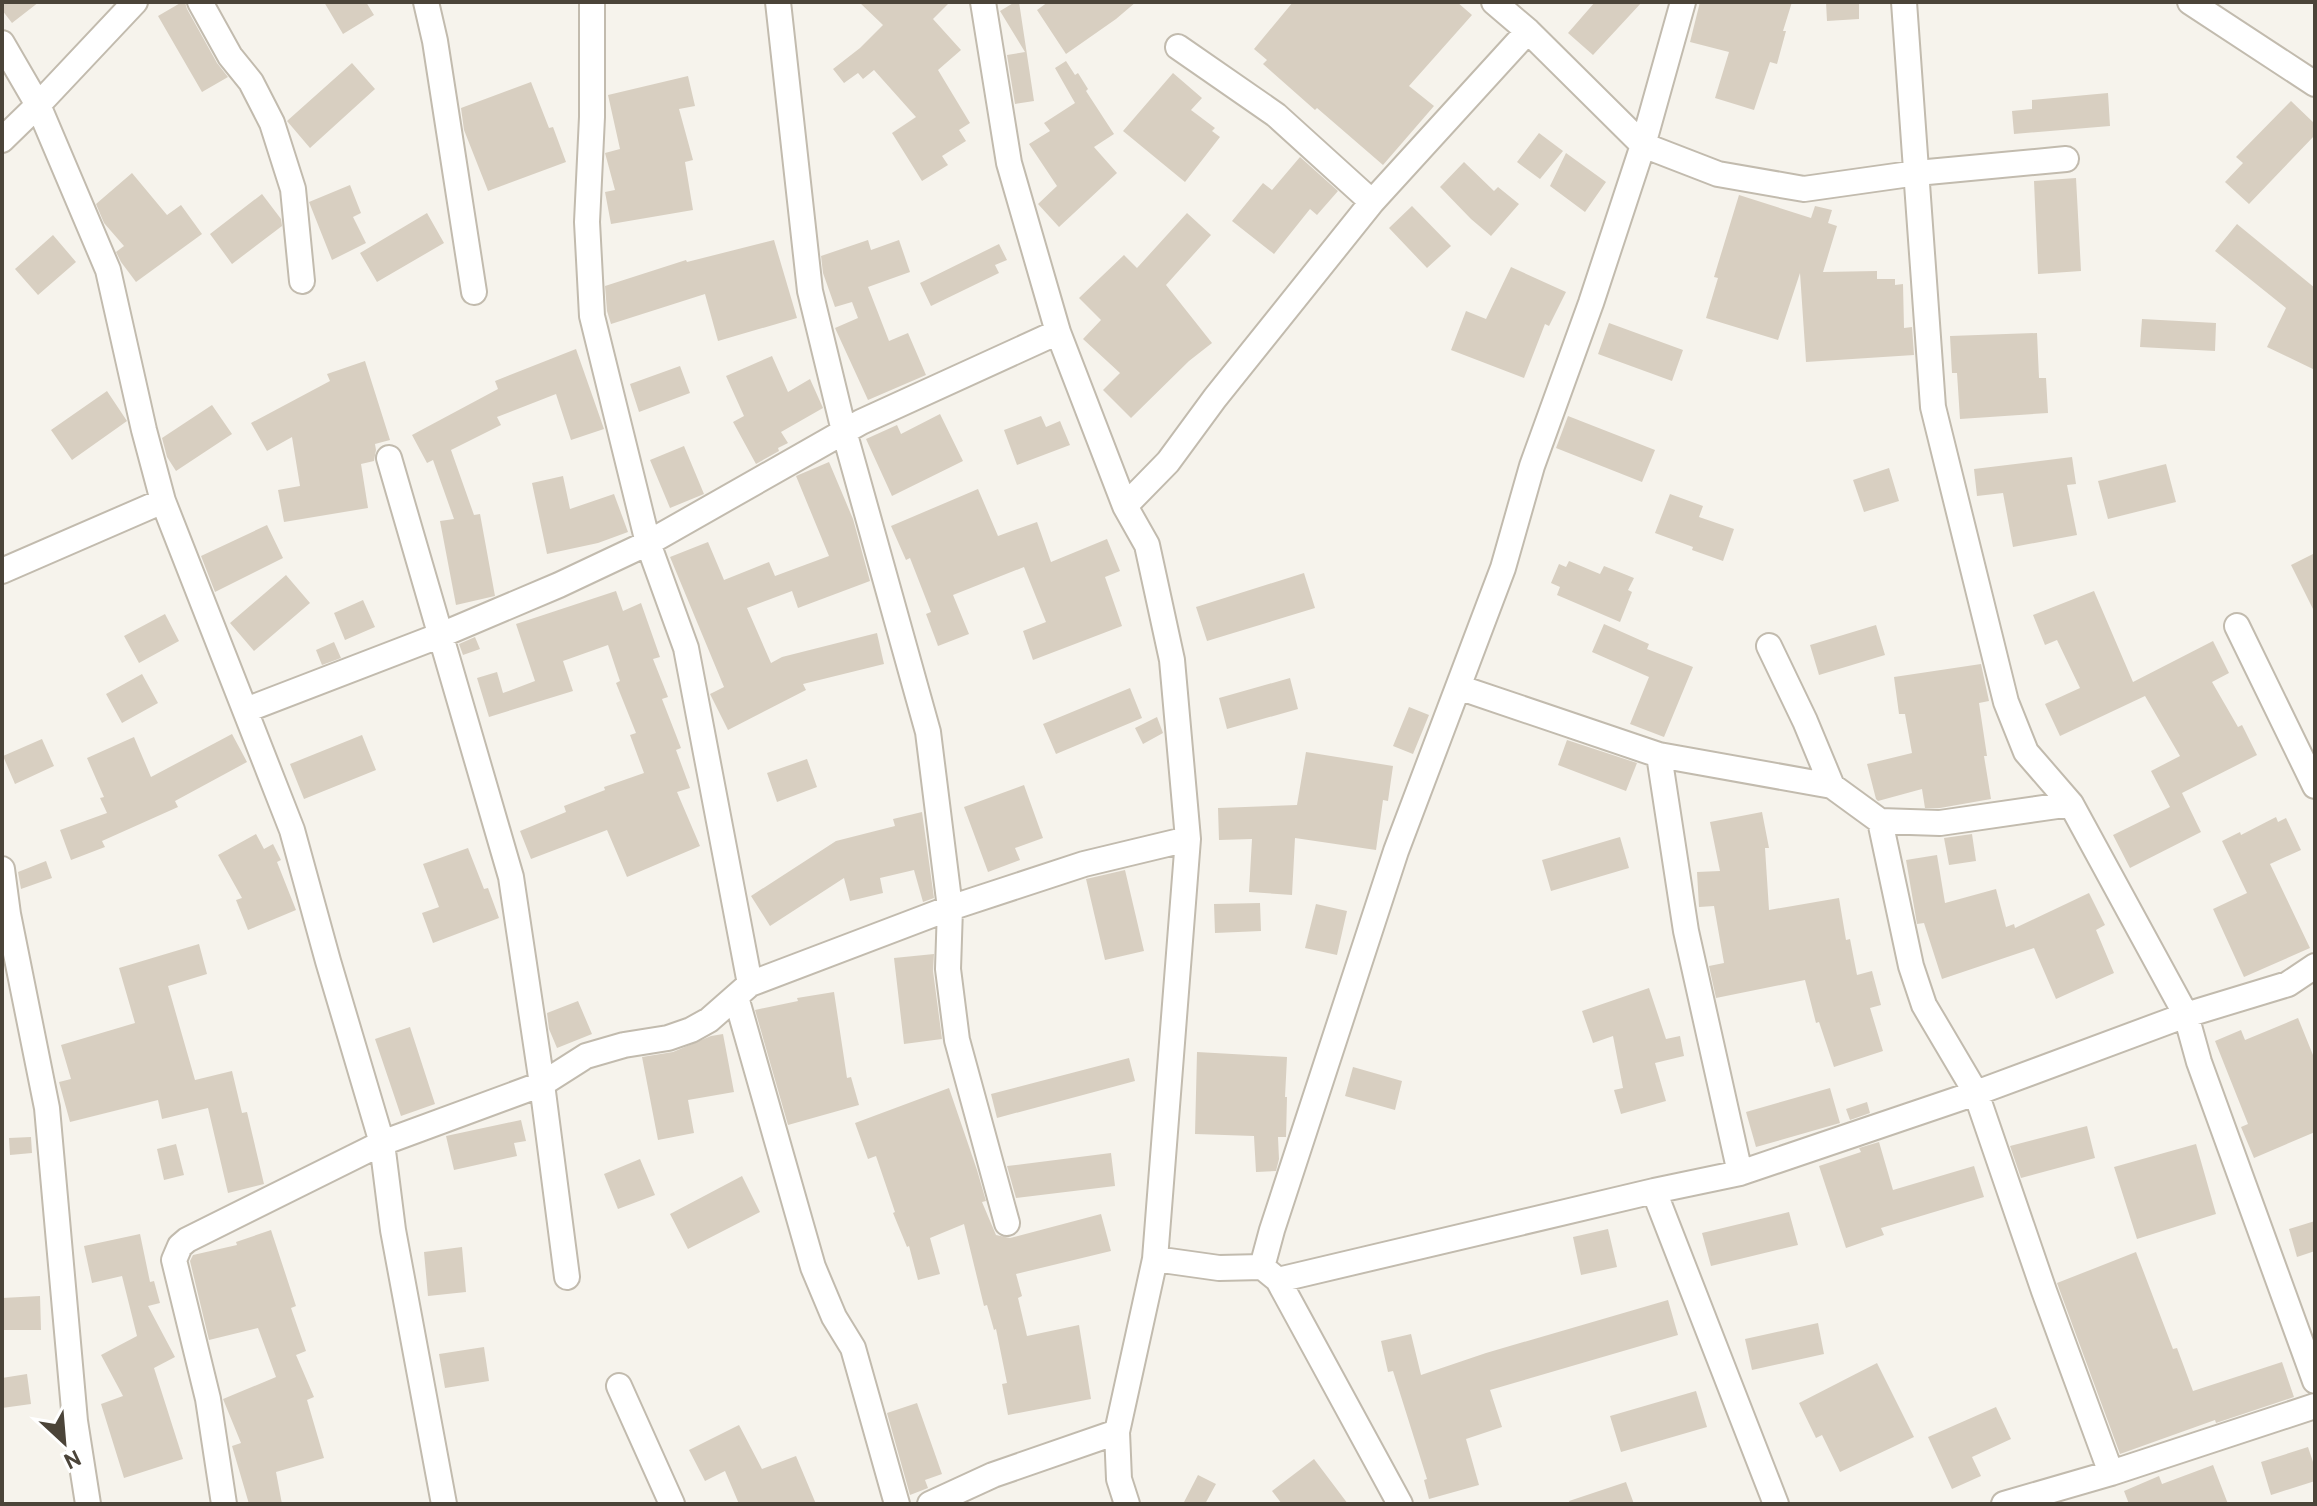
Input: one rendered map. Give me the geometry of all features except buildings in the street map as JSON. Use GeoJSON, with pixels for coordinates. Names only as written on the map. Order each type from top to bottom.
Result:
{"type":"FeatureCollection","features":[{"type":"Feature","properties":{"kind":"street"},"geometry":{"type":"LineString","coordinates":[[2,140],[135,2]]}},
{"type":"Feature","properties":{"kind":"street"},"geometry":{"type":"LineString","coordinates":[[200,2],[230,56],[251,82],[272,123],[293,189],[302,281]]}},
{"type":"Feature","properties":{"kind":"street"},"geometry":{"type":"LineString","coordinates":[[426,2],[435,41],[474,292]]}},
{"type":"Feature","properties":{"kind":"street"},"geometry":{"type":"LineString","coordinates":[[592,2],[592,117],[587,222],[592,316],[648,543],[686,648],[743,990],[813,1267],[834,1317],[853,1348],[897,1504]]}},
{"type":"Feature","properties":{"kind":"street"},"geometry":{"type":"LineString","coordinates":[[778,2],[810,291],[844,431],[928,732],[950,908],[948,969],[957,1040],[1007,1223]]}},
{"type":"Feature","properties":{"kind":"street"},"geometry":{"type":"LineString","coordinates":[[983,2],[1009,163],[1058,332],[1125,506],[1147,545],[1172,660],[1188,839],[1155,1259],[1117,1432],[1119,1479],[1127,1504]]}},
{"type":"Feature","properties":{"kind":"street"},"geometry":{"type":"LineString","coordinates":[[1494,2],[1528,31],[1643,145],[1718,174],[1804,189],[1917,173],[2066,159]]}},
{"type":"Feature","properties":{"kind":"street"},"geometry":{"type":"LineString","coordinates":[[1400,1504],[1270,1274],[1272,1230],[1396,851],[1503,568],[1532,466],[1591,303],[1643,145],[1683,2]]}},
{"type":"Feature","properties":{"kind":"street"},"geometry":{"type":"LineString","coordinates":[[1904,2],[1933,407],[2006,702],[2026,752],[2071,804],[2186,1015],[2199,1062],[2315,1381]]}},
{"type":"Feature","properties":{"kind":"street"},"geometry":{"type":"LineString","coordinates":[[2190,2],[2315,84]]}},
{"type":"Feature","properties":{"kind":"street"},"geometry":{"type":"LineString","coordinates":[[1125,506],[1168,462],[1215,398],[1372,202],[1528,31]]}},
{"type":"Feature","properties":{"kind":"street"},"geometry":{"type":"LineString","coordinates":[[2,43],[38,105],[108,270],[163,501],[292,830],[382,1143],[393,1230],[444,1504]]}},
{"type":"Feature","properties":{"kind":"street"},"geometry":{"type":"LineString","coordinates":[[1178,47],[1276,115],[1372,202]]}},
{"type":"Feature","properties":{"kind":"street"},"geometry":{"type":"LineString","coordinates":[[246,710],[441,635],[559,585],[648,543],[844,431],[1058,332]]}},
{"type":"Feature","properties":{"kind":"street"},"geometry":{"type":"LineString","coordinates":[[389,458],[511,877],[567,1277]]}},
{"type":"Feature","properties":{"kind":"street"},"geometry":{"type":"LineString","coordinates":[[2,571],[163,501]]}},
{"type":"Feature","properties":{"kind":"street"},"geometry":{"type":"LineString","coordinates":[[2237,626],[2315,786]]}},
{"type":"Feature","properties":{"kind":"street"},"geometry":{"type":"LineString","coordinates":[[1769,646],[1832,786]]}},
{"type":"Feature","properties":{"kind":"street"},"geometry":{"type":"LineString","coordinates":[[1458,687],[1659,755],[1832,786],[1880,821],[1940,823],[2071,804]]}},
{"type":"Feature","properties":{"kind":"street"},"geometry":{"type":"LineString","coordinates":[[1659,755],[1686,931],[1740,1173]]}},
{"type":"Feature","properties":{"kind":"street"},"geometry":{"type":"LineString","coordinates":[[1880,821],[1911,966],[1924,1005],[1976,1093],[2111,1473]]}},
{"type":"Feature","properties":{"kind":"street"},"geometry":{"type":"LineString","coordinates":[[224,1504],[208,1399],[174,1260],[187,1240],[382,1143],[542,1084],[586,1056],[691,1030],[709,1020],[743,990],[950,908],[1084,864],[1188,839]]}},
{"type":"Feature","properties":{"kind":"street"},"geometry":{"type":"LineString","coordinates":[[2,869],[8,914],[47,1108],[75,1421],[88,1504]]}},
{"type":"Feature","properties":{"kind":"street"},"geometry":{"type":"LineString","coordinates":[[1155,1259],[1270,1274],[1740,1173],[1976,1093],[2186,1015],[2288,984],[2315,966]]}},
{"type":"Feature","properties":{"kind":"street"},"geometry":{"type":"LineString","coordinates":[[1654,1191],[1776,1504]]}},
{"type":"Feature","properties":{"kind":"street"},"geometry":{"type":"LineString","coordinates":[[619,1386],[672,1504]]}},
{"type":"Feature","properties":{"kind":"street"},"geometry":{"type":"LineString","coordinates":[[2004,1504],[2111,1473],[2315,1406]]}},
{"type":"Feature","properties":{"kind":"street"},"geometry":{"type":"LineString","coordinates":[[930,1504],[993,1475],[1117,1432]]}}]}
